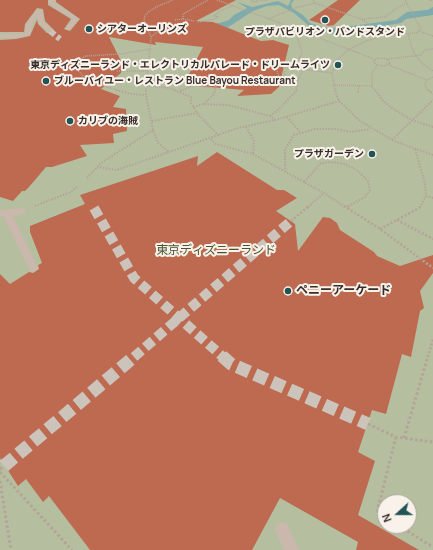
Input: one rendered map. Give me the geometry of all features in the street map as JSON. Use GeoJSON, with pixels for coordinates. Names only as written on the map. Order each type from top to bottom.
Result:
{"type":"FeatureCollection","features":[{"type":"Feature","properties":{"kind":"lane"},"geometry":{"type":"LineString","coordinates":[[0,36],[28,34],[29,25],[37,11],[46,9],[51,2],[76,19],[68,29]]}},
{"type":"Feature","properties":{"kind":"lane"},"geometry":{"type":"LineString","coordinates":[[39,10],[41,22],[50,31]]}},
{"type":"Feature","properties":{"kind":"lane"},"geometry":{"type":"LineString","coordinates":[[22,211],[3,213],[33,268]]}},
{"type":"Feature","properties":{"kind":"lane"},"geometry":{"type":"LineString","coordinates":[[282,528],[292,550]]}},
{"type":"Feature","properties":{"kind":"path"},"geometry":{"type":"LineString","coordinates":[[170,153],[158,143],[153,130],[146,95],[151,37],[144,21],[145,16],[158,6],[173,0]]}},
{"type":"Feature","properties":{"kind":"path"},"geometry":{"type":"LineString","coordinates":[[183,19],[183,14],[208,0]]}},
{"type":"Feature","properties":{"kind":"path"},"geometry":{"type":"LineString","coordinates":[[217,0],[280,23],[299,33],[314,36],[374,59],[416,56],[421,55],[426,50],[433,49]]}},
{"type":"Feature","properties":{"kind":"path"},"geometry":{"type":"LineString","coordinates":[[251,0],[254,2],[261,0]]}},
{"type":"Feature","properties":{"kind":"path"},"geometry":{"type":"LineString","coordinates":[[256,0],[268,0]]}},
{"type":"Feature","properties":{"kind":"path"},"geometry":{"type":"LineString","coordinates":[[313,0],[315,4]]}},
{"type":"Feature","properties":{"kind":"path"},"geometry":{"type":"LineString","coordinates":[[405,0],[421,29],[419,31]]}},
{"type":"Feature","properties":{"kind":"path"},"geometry":{"type":"LineString","coordinates":[[429,0],[433,1]]}},
{"type":"Feature","properties":{"kind":"path"},"geometry":{"type":"LineString","coordinates":[[361,19],[385,17],[398,6],[407,3]]}},
{"type":"Feature","properties":{"kind":"path"},"geometry":{"type":"LineString","coordinates":[[268,19],[295,8],[315,4],[361,19],[378,28],[385,35]]}},
{"type":"Feature","properties":{"kind":"path"},"geometry":{"type":"LineString","coordinates":[[198,22],[215,19],[218,17],[214,16],[220,11],[232,6]]}},
{"type":"Feature","properties":{"kind":"path"},"geometry":{"type":"LineString","coordinates":[[175,20],[183,19],[194,21]]}},
{"type":"Feature","properties":{"kind":"path"},"geometry":{"type":"LineString","coordinates":[[151,37],[170,22]]}},
{"type":"Feature","properties":{"kind":"path"},"geometry":{"type":"LineString","coordinates":[[433,36],[419,31],[385,35],[364,42],[348,50],[337,60],[332,73],[333,85],[339,101],[347,110],[371,128],[392,140],[433,155]]}},
{"type":"Feature","properties":{"kind":"path"},"geometry":{"type":"LineString","coordinates":[[299,33],[297,36],[302,52],[299,61],[303,70]]}},
{"type":"Feature","properties":{"kind":"path"},"geometry":{"type":"LineString","coordinates":[[408,33],[411,46],[416,56],[433,71]]}},
{"type":"Feature","properties":{"kind":"path"},"geometry":{"type":"LineString","coordinates":[[146,95],[132,94],[104,86],[84,77],[76,68],[80,60],[85,56],[121,54],[150,49]]}},
{"type":"Feature","properties":{"kind":"path"},"geometry":{"type":"LineString","coordinates":[[374,59],[373,62],[377,65],[390,65],[427,80]]}},
{"type":"Feature","properties":{"kind":"path"},"geometry":{"type":"LineString","coordinates":[[387,59],[390,62],[390,65]]}},
{"type":"Feature","properties":{"kind":"path"},"geometry":{"type":"LineString","coordinates":[[377,65],[372,73],[372,86],[387,104],[412,120],[433,127]]}},
{"type":"Feature","properties":{"kind":"path"},"geometry":{"type":"LineString","coordinates":[[283,67],[332,73]]}},
{"type":"Feature","properties":{"kind":"path"},"geometry":{"type":"LineString","coordinates":[[270,116],[277,111],[287,99],[295,94],[298,80],[303,70]]}},
{"type":"Feature","properties":{"kind":"path"},"geometry":{"type":"LineString","coordinates":[[117,71],[148,71]]}},
{"type":"Feature","properties":{"kind":"path"},"geometry":{"type":"LineString","coordinates":[[277,71],[281,82],[284,81],[285,71]]}},
{"type":"Feature","properties":{"kind":"path"},"geometry":{"type":"LineString","coordinates":[[433,77],[427,80],[425,84],[426,88],[433,94]]}},
{"type":"Feature","properties":{"kind":"path"},"geometry":{"type":"LineString","coordinates":[[180,91],[197,84],[198,86],[216,87],[214,94],[204,104]]}},
{"type":"Feature","properties":{"kind":"path"},"geometry":{"type":"LineString","coordinates":[[333,85],[372,86]]}},
{"type":"Feature","properties":{"kind":"path"},"geometry":{"type":"LineString","coordinates":[[147,86],[170,88],[191,97],[193,107],[219,136]]}},
{"type":"Feature","properties":{"kind":"path"},"geometry":{"type":"LineString","coordinates":[[358,93],[359,86]]}},
{"type":"Feature","properties":{"kind":"path"},"geometry":{"type":"LineString","coordinates":[[392,140],[433,100]]}},
{"type":"Feature","properties":{"kind":"path"},"geometry":{"type":"LineString","coordinates":[[97,167],[117,170],[246,127],[339,101]]}},
{"type":"Feature","properties":{"kind":"path"},"geometry":{"type":"LineString","coordinates":[[193,107],[204,104],[228,105],[270,116],[275,120]]}},
{"type":"Feature","properties":{"kind":"path"},"geometry":{"type":"LineString","coordinates":[[152,121],[197,112]]}},
{"type":"Feature","properties":{"kind":"path"},"geometry":{"type":"LineString","coordinates":[[287,116],[301,133]]}},
{"type":"Feature","properties":{"kind":"path"},"geometry":{"type":"LineString","coordinates":[[246,127],[254,141],[253,154]]}},
{"type":"Feature","properties":{"kind":"path"},"geometry":{"type":"LineString","coordinates":[[285,172],[285,149],[294,135],[320,129],[336,129],[351,132],[371,128]]}},
{"type":"Feature","properties":{"kind":"path"},"geometry":{"type":"LineString","coordinates":[[87,178],[97,167],[120,150],[153,130]]}},
{"type":"Feature","properties":{"kind":"path"},"geometry":{"type":"LineString","coordinates":[[211,139],[216,144],[253,154],[324,193],[380,229],[433,268]]}},
{"type":"Feature","properties":{"kind":"path"},"geometry":{"type":"LineString","coordinates":[[380,229],[419,208],[426,196],[425,184],[415,149]]}},
{"type":"Feature","properties":{"kind":"path"},"geometry":{"type":"LineString","coordinates":[[304,182],[321,163],[330,162],[345,164],[358,171],[368,181],[370,190],[365,197],[347,207]]}},
{"type":"Feature","properties":{"kind":"path"},"geometry":{"type":"LineString","coordinates":[[22,211],[71,192],[77,187]]}},
{"type":"Feature","properties":{"kind":"path"},"geometry":{"type":"LineString","coordinates":[[291,221],[324,193]]}},
{"type":"Feature","properties":{"kind":"path"},"geometry":{"type":"LineString","coordinates":[[426,196],[433,198]]}},
{"type":"Feature","properties":{"kind":"path"},"geometry":{"type":"LineString","coordinates":[[397,220],[433,239]]}},
{"type":"Feature","properties":{"kind":"path"},"geometry":{"type":"LineString","coordinates":[[404,438],[433,339]]}},
{"type":"Feature","properties":{"kind":"path"},"geometry":{"type":"LineString","coordinates":[[368,424],[396,437],[431,442]]}},
{"type":"Feature","properties":{"kind":"path"},"geometry":{"type":"LineString","coordinates":[[382,494],[396,437]]}},
{"type":"Feature","properties":{"kind":"path"},"geometry":{"type":"LineString","coordinates":[[0,469],[4,466]]}},
{"type":"Feature","properties":{"kind":"path"},"geometry":{"type":"LineString","coordinates":[[0,472],[72,550]]}},
{"type":"Feature","properties":{"kind":"path"},"geometry":{"type":"LineString","coordinates":[[0,481],[11,550]]}},
{"type":"Feature","properties":{"kind":"path"},"geometry":{"type":"LineString","coordinates":[[412,534],[433,547]]}},
{"type":"Feature","properties":{"kind":"green space","name":"東京ディズニーランド"},"geometry":{"type":"Polygon","coordinates":[[[0,0],[433,0],[433,550],[0,550],[0,0]]]}},
{"type":"Feature","properties":{"kind":"water"},"geometry":{"type":"Polygon","coordinates":[[[291,0],[294,0],[291,4],[292,8],[303,15],[310,23],[329,29],[396,20],[407,12],[427,10],[433,7],[433,15],[406,19],[401,23],[364,29],[352,28],[337,35],[309,26],[294,13],[279,5],[267,6],[253,11],[227,28],[213,23],[220,23],[229,20],[234,15],[247,8],[237,2],[252,7],[278,1],[288,6],[291,0]]]}},
{"type":"Feature","properties":{"kind":"building"},"geometry":{"type":"Polygon","coordinates":[[[0,0],[48,0],[48,5],[71,19],[64,29],[70,31],[80,19],[56,2],[56,0],[236,0],[196,21],[213,22],[261,41],[273,40],[289,45],[279,87],[271,94],[237,96],[244,90],[199,86],[188,76],[203,47],[155,42],[156,45],[109,37],[121,61],[121,73],[101,89],[120,96],[113,107],[126,109],[127,131],[113,134],[114,143],[80,145],[87,156],[52,167],[46,167],[29,187],[25,191],[22,191],[13,201],[0,197],[0,40],[30,36],[37,20],[38,24],[47,33],[53,33],[54,30],[45,21],[43,9],[37,8],[25,24],[24,32],[0,32],[0,0]]]}},
{"type":"Feature","properties":{"kind":"building"},"geometry":{"type":"Polygon","coordinates":[[[338,0],[360,0],[334,25],[329,26],[309,20],[338,0]]]}},
{"type":"Feature","properties":{"kind":"building"},"geometry":{"type":"Polygon","coordinates":[[[217,152],[277,190],[284,190],[297,198],[276,211],[295,224],[298,251],[323,217],[330,218],[337,223],[340,230],[374,252],[377,256],[400,266],[433,255],[433,273],[420,291],[424,308],[420,311],[411,357],[402,354],[386,414],[372,410],[358,452],[375,461],[358,515],[377,526],[377,534],[391,534],[419,550],[356,550],[358,542],[280,498],[252,550],[90,550],[49,496],[43,502],[26,479],[18,486],[0,458],[0,274],[10,284],[29,272],[33,273],[39,269],[38,265],[42,263],[30,232],[30,226],[85,204],[80,195],[198,156],[197,166],[217,152]]]}},
{"type":"Feature","properties":{"kind":"tunnel"},"geometry":{"type":"LineString","coordinates":[[50,31],[60,39]]}},
{"type":"Feature","properties":{"kind":"tunnel"},"geometry":{"type":"LineString","coordinates":[[94,208],[134,278],[179,318]]}},
{"type":"Feature","properties":{"kind":"tunnel"},"geometry":{"type":"LineString","coordinates":[[179,318],[291,221]]}},
{"type":"Feature","properties":{"kind":"tunnel"},"geometry":{"type":"LineString","coordinates":[[134,357],[179,318]]}},
{"type":"Feature","properties":{"kind":"tunnel"},"geometry":{"type":"LineString","coordinates":[[179,318],[223,357]]}},
{"type":"Feature","properties":{"kind":"tunnel"},"geometry":{"type":"LineString","coordinates":[[4,466],[135,356]]}},
{"type":"Feature","properties":{"kind":"tunnel"},"geometry":{"type":"LineString","coordinates":[[222,356],[231,364],[368,424]]}},
{"type":"Feature","properties":{"kind":"place","name":"プラザパビリオン・バンドスタンド"},"geometry":{"type":"Point","coordinates":[325,20]}},
{"type":"Feature","properties":{"kind":"place","name":"シアターオーリンズ"},"geometry":{"type":"Point","coordinates":[89,29]}},
{"type":"Feature","properties":{"kind":"place","name":"東京ディズニーランド・エレクトリカルパレード・ドリームライツ"},"geometry":{"type":"Point","coordinates":[338,65]}},
{"type":"Feature","properties":{"kind":"place","name":"ブルーバイユー・レストラン Blue Bayou Restaurant"},"geometry":{"type":"Point","coordinates":[46,81]}},
{"type":"Feature","properties":{"kind":"place","name":"カリブの海賊"},"geometry":{"type":"Point","coordinates":[70,121]}},
{"type":"Feature","properties":{"kind":"place","name":"プラザガーデン"},"geometry":{"type":"Point","coordinates":[372,154]}},
{"type":"Feature","properties":{"kind":"place","name":"ペニーアーケード"},"geometry":{"type":"Point","coordinates":[288,291]}}]}
